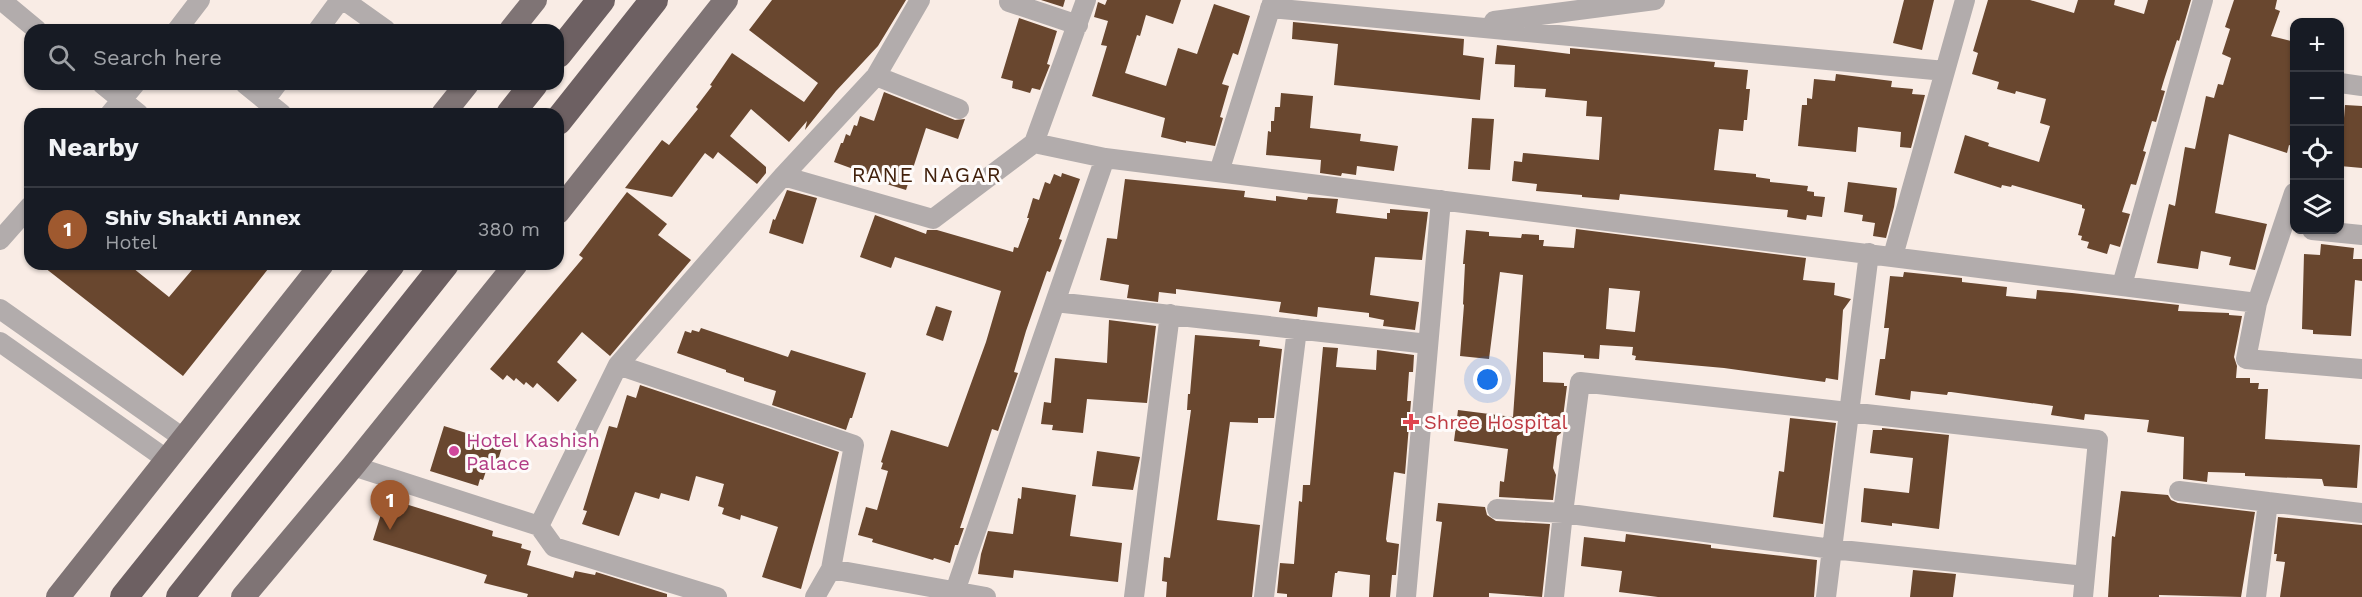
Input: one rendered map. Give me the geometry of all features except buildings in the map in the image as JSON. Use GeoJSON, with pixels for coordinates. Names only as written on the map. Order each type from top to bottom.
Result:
{"type":"FeatureCollection","features":[{"type":"Feature","properties":{"kind":"highway"},"geometry":{"type":"LineString","coordinates":[[564,46],[601,0]]}},
{"type":"Feature","properties":{"kind":"highway"},"geometry":{"type":"LineString","coordinates":[[564,113],[654,0]]}},
{"type":"Feature","properties":{"kind":"highway"},"geometry":{"type":"LineString","coordinates":[[515,108],[529,90]]}},
{"type":"Feature","properties":{"kind":"highway"},"geometry":{"type":"LineString","coordinates":[[124,597],[386,270]]}},
{"type":"Feature","properties":{"kind":"highway"},"geometry":{"type":"LineString","coordinates":[[180,597],[440,270]]}},
{"type":"Feature","properties":{"kind":"main road"},"geometry":{"type":"LineString","coordinates":[[516,24],[535,0]]}},
{"type":"Feature","properties":{"kind":"main road"},"geometry":{"type":"LineString","coordinates":[[564,204],[726,0]]}},
{"type":"Feature","properties":{"kind":"main road"},"geometry":{"type":"LineString","coordinates":[[447,108],[460,90]]}},
{"type":"Feature","properties":{"kind":"main road"},"geometry":{"type":"LineString","coordinates":[[58,597],[317,270]]}},
{"type":"Feature","properties":{"kind":"main road"},"geometry":{"type":"LineString","coordinates":[[243,597],[353,466],[511,270]]}},
{"type":"Feature","properties":{"kind":"street"},"geometry":{"type":"LineString","coordinates":[[1,0],[30,24]]}},
{"type":"Feature","properties":{"kind":"street"},"geometry":{"type":"LineString","coordinates":[[182,24],[200,0]]}},
{"type":"Feature","properties":{"kind":"street"},"geometry":{"type":"LineString","coordinates":[[323,24],[342,0],[377,24]]}},
{"type":"Feature","properties":{"kind":"street"},"geometry":{"type":"LineString","coordinates":[[539,526],[618,365],[783,176],[876,76],[920,0]]}},
{"type":"Feature","properties":{"kind":"street"},"geometry":{"type":"LineString","coordinates":[[783,176],[933,219],[1034,143],[1086,0]]}},
{"type":"Feature","properties":{"kind":"street"},"geometry":{"type":"LineString","coordinates":[[1457,26],[1655,0]]}},
{"type":"Feature","properties":{"kind":"street"},"geometry":{"type":"LineString","coordinates":[[1893,256],[1965,0]]}},
{"type":"Feature","properties":{"kind":"street"},"geometry":{"type":"LineString","coordinates":[[2122,285],[2204,0]]}},
{"type":"Feature","properties":{"kind":"street"},"geometry":{"type":"LineString","coordinates":[[1010,2],[1078,25]]}},
{"type":"Feature","properties":{"kind":"street"},"geometry":{"type":"LineString","coordinates":[[1219,172],[1272,4],[1457,26],[1945,70]]}},
{"type":"Feature","properties":{"kind":"street"},"geometry":{"type":"LineString","coordinates":[[876,76],[959,109]]}},
{"type":"Feature","properties":{"kind":"street"},"geometry":{"type":"LineString","coordinates":[[2344,84],[2362,86]]}},
{"type":"Feature","properties":{"kind":"street"},"geometry":{"type":"LineString","coordinates":[[106,90],[116,107],[130,90]]}},
{"type":"Feature","properties":{"kind":"street"},"geometry":{"type":"LineString","coordinates":[[252,90],[275,108]]}},
{"type":"Feature","properties":{"kind":"street"},"geometry":{"type":"LineString","coordinates":[[265,100],[272,90]]}},
{"type":"Feature","properties":{"kind":"street"},"geometry":{"type":"LineString","coordinates":[[1034,143],[1105,158],[2258,303]]}},
{"type":"Feature","properties":{"kind":"street"},"geometry":{"type":"LineString","coordinates":[[953,595],[1105,158]]}},
{"type":"Feature","properties":{"kind":"street"},"geometry":{"type":"LineString","coordinates":[[1406,597],[1441,200]]}},
{"type":"Feature","properties":{"kind":"street"},"geometry":{"type":"LineString","coordinates":[[0,240],[24,213]]}},
{"type":"Feature","properties":{"kind":"street"},"geometry":{"type":"LineString","coordinates":[[2289,227],[2258,303],[2246,358],[2362,369]]}},
{"type":"Feature","properties":{"kind":"street"},"geometry":{"type":"LineString","coordinates":[[2344,233],[2362,235]]}},
{"type":"Feature","properties":{"kind":"street"},"geometry":{"type":"LineString","coordinates":[[1826,597],[1869,253]]}},
{"type":"Feature","properties":{"kind":"street"},"geometry":{"type":"LineString","coordinates":[[1055,302],[1428,344]]}},
{"type":"Feature","properties":{"kind":"street"},"geometry":{"type":"LineString","coordinates":[[0,309],[183,438]]}},
{"type":"Feature","properties":{"kind":"street"},"geometry":{"type":"LineString","coordinates":[[1134,597],[1170,314]]}},
{"type":"Feature","properties":{"kind":"street"},"geometry":{"type":"LineString","coordinates":[[1264,597],[1297,329]]}},
{"type":"Feature","properties":{"kind":"street"},"geometry":{"type":"LineString","coordinates":[[0,342],[166,459]]}},
{"type":"Feature","properties":{"kind":"street"},"geometry":{"type":"LineString","coordinates":[[618,365],[854,445],[831,569],[815,597]]}},
{"type":"Feature","properties":{"kind":"street"},"geometry":{"type":"LineString","coordinates":[[1554,597],[1580,382],[2098,440],[2083,597]]}},
{"type":"Feature","properties":{"kind":"street"},"geometry":{"type":"LineString","coordinates":[[353,466],[539,526],[554,547],[717,597]]}},
{"type":"Feature","properties":{"kind":"street"},"geometry":{"type":"LineString","coordinates":[[2179,491],[2362,513]]}},
{"type":"Feature","properties":{"kind":"street"},"geometry":{"type":"LineString","coordinates":[[2256,597],[2268,501]]}},
{"type":"Feature","properties":{"kind":"street"},"geometry":{"type":"LineString","coordinates":[[1497,509],[1563,513],[1832,549],[2085,576]]}},
{"type":"Feature","properties":{"kind":"street"},"geometry":{"type":"LineString","coordinates":[[831,569],[953,595],[986,597]]}},
{"type":"Feature","properties":{"kind":"place","name":"Shree Hospital"},"geometry":{"type":"Point","coordinates":[1411,422]}},
{"type":"Feature","properties":{"kind":"place","name":"Hotel Kashish Palace"},"geometry":{"type":"Point","coordinates":[454,451]}},
{"type":"Feature","properties":{"kind":"place","name":"Shiv Shakti Annex"},"geometry":{"type":"Point","coordinates":[390,530]}},
{"type":"Feature","properties":{"kind":"district","name":"RANE NAGAR"},"geometry":{"type":"Point","coordinates":[927,174]}}]}
